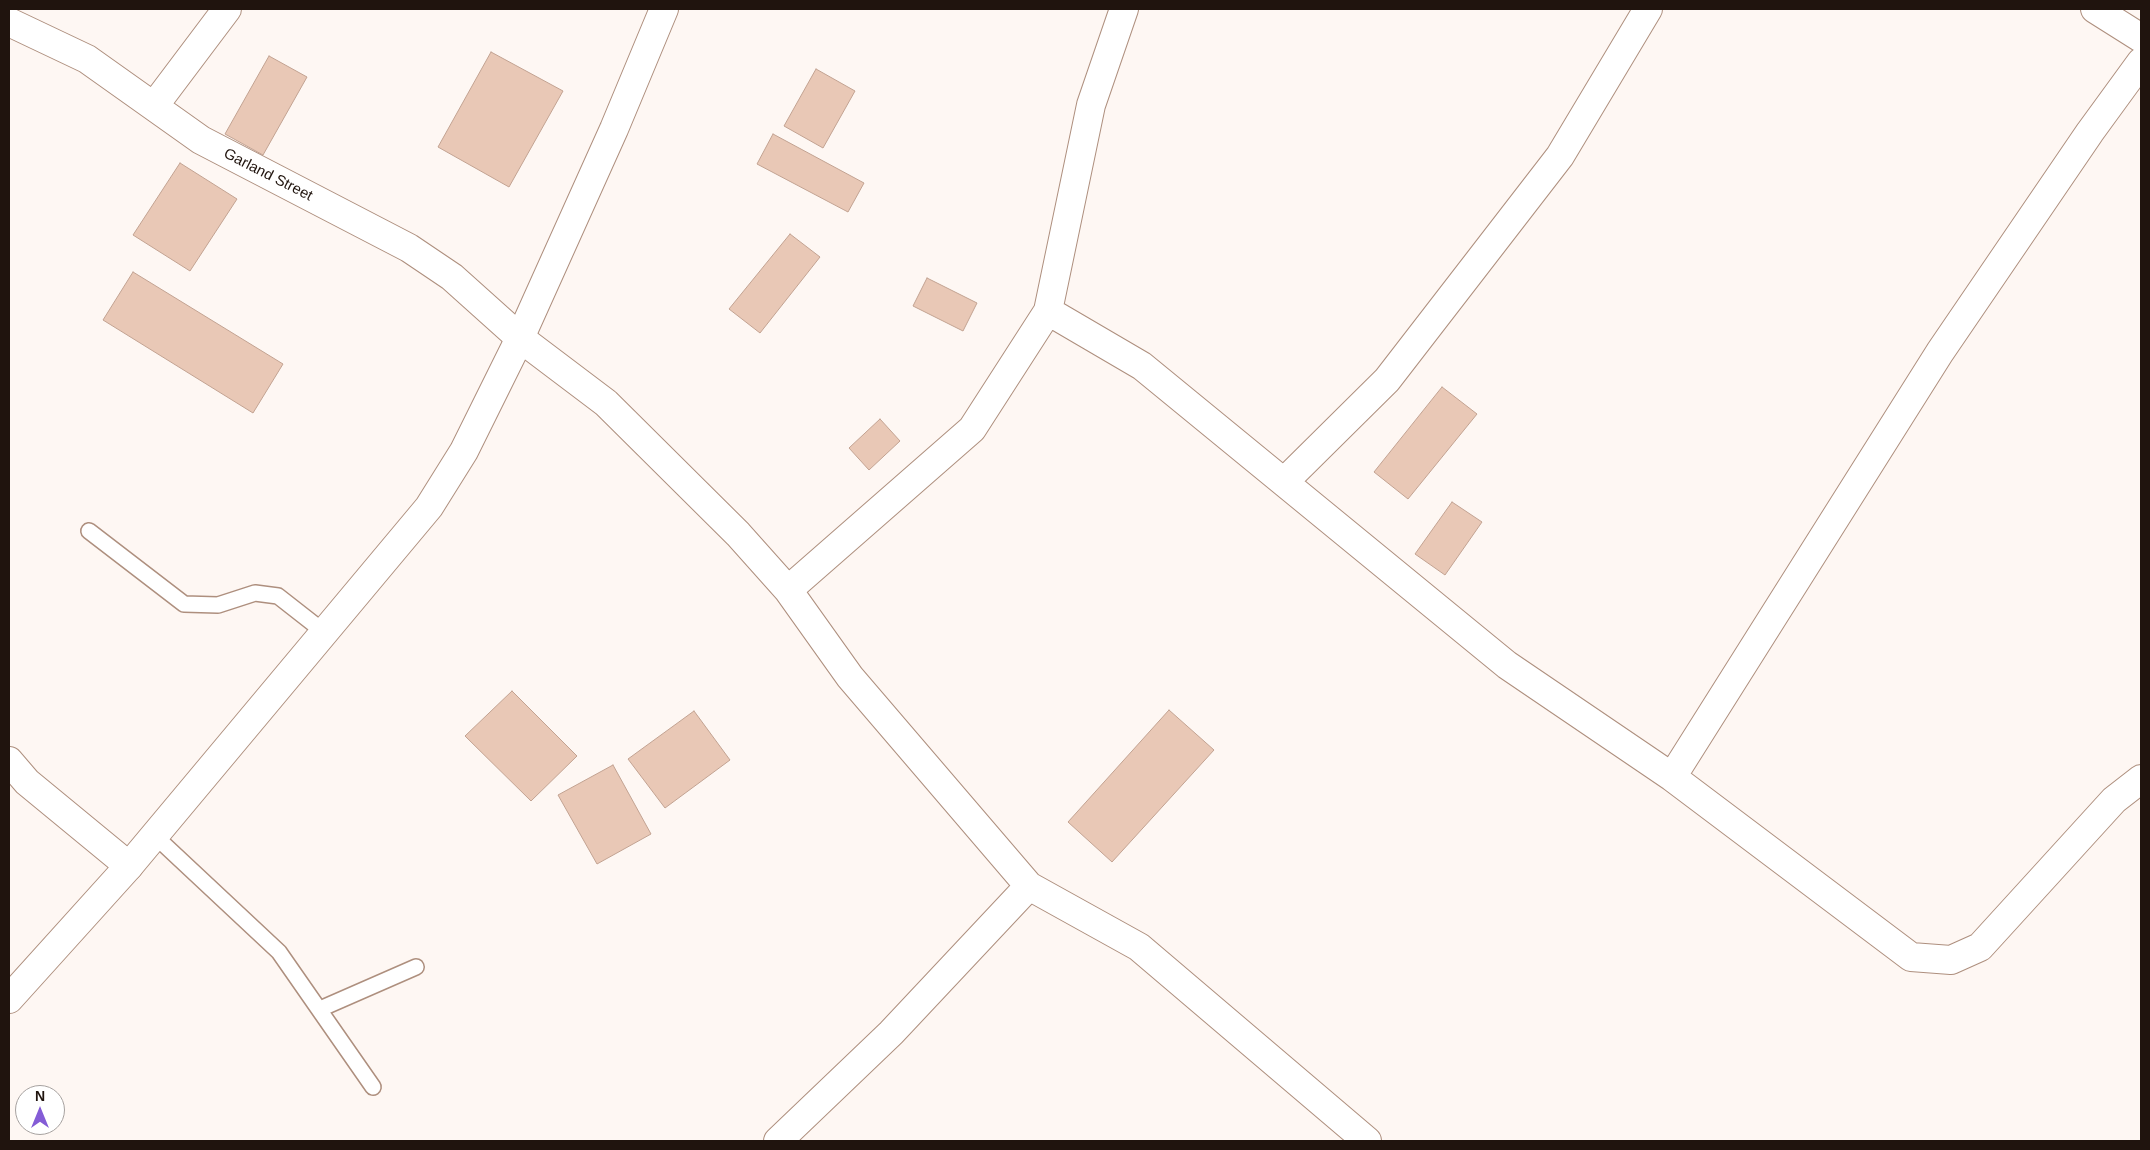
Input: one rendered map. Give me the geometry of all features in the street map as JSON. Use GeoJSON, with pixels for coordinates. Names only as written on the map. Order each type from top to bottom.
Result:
{"type":"FeatureCollection","features":[{"type":"Feature","properties":{"kind":"street"},"geometry":{"type":"LineString","coordinates":[[154,106],[227,9]]}},
{"type":"Feature","properties":{"kind":"street"},"geometry":{"type":"LineString","coordinates":[[9,1000],[155,836],[429,507],[464,451],[520,338],[614,129],[664,9]]}},
{"type":"Feature","properties":{"kind":"street"},"geometry":{"type":"LineString","coordinates":[[788,590],[972,428],[1048,311],[1090,106],[1124,9]]}},
{"type":"Feature","properties":{"kind":"street"},"geometry":{"type":"LineString","coordinates":[[1285,481],[1387,380],[1560,156],[1648,9]]}},
{"type":"Feature","properties":{"kind":"street"},"geometry":{"type":"LineString","coordinates":[[2095,9],[2141,38]]}},
{"type":"Feature","properties":{"kind":"street","name":"Garland Street"},"geometry":{"type":"LineString","coordinates":[[9,22],[87,59],[201,140],[409,248],[452,277],[520,338],[606,403],[738,534],[788,590],[850,677],[1029,886]]}},
{"type":"Feature","properties":{"kind":"street"},"geometry":{"type":"LineString","coordinates":[[1672,777],[1940,352],[2090,132],[2141,62]]}},
{"type":"Feature","properties":{"kind":"street"},"geometry":{"type":"LineString","coordinates":[[1048,311],[1142,366],[1285,481],[1369,554],[1507,665],[1672,777],[1911,957],[1951,960],[1980,947],[2114,800],[2141,779]]}},
{"type":"Feature","properties":{"kind":"street"},"geometry":{"type":"LineString","coordinates":[[9,761],[28,782],[129,866]]}},
{"type":"Feature","properties":{"kind":"street"},"geometry":{"type":"LineString","coordinates":[[778,1141],[891,1034],[1029,886],[1138,947],[1367,1141]]}},
{"type":"Feature","properties":{"kind":"lane"},"geometry":{"type":"LineString","coordinates":[[89,531],[184,604],[218,605],[255,592],[278,596],[324,632]]}},
{"type":"Feature","properties":{"kind":"lane"},"geometry":{"type":"LineString","coordinates":[[155,836],[279,952],[373,1087]]}},
{"type":"Feature","properties":{"kind":"lane"},"geometry":{"type":"LineString","coordinates":[[320,1009],[416,967]]}},
{"type":"Feature","properties":{"kind":"building"},"geometry":{"type":"Polygon","coordinates":[[[491,52],[563,91],[509,187],[438,147],[491,52]]]}},
{"type":"Feature","properties":{"kind":"building"},"geometry":{"type":"Polygon","coordinates":[[[269,56],[307,77],[263,155],[225,134],[269,56]]]}},
{"type":"Feature","properties":{"kind":"building"},"geometry":{"type":"Polygon","coordinates":[[[816,69],[855,91],[823,148],[784,126],[816,69]]]}},
{"type":"Feature","properties":{"kind":"building"},"geometry":{"type":"Polygon","coordinates":[[[773,134],[864,183],[848,212],[757,164],[773,134]]]}},
{"type":"Feature","properties":{"kind":"building"},"geometry":{"type":"Polygon","coordinates":[[[180,163],[237,199],[190,271],[133,235],[180,163]]]}},
{"type":"Feature","properties":{"kind":"building"},"geometry":{"type":"Polygon","coordinates":[[[790,234],[820,257],[760,333],[729,309],[790,234]]]}},
{"type":"Feature","properties":{"kind":"building"},"geometry":{"type":"Polygon","coordinates":[[[133,272],[283,364],[253,413],[103,320],[133,272]]]}},
{"type":"Feature","properties":{"kind":"building"},"geometry":{"type":"Polygon","coordinates":[[[927,278],[977,303],[963,331],[913,306],[927,278]]]}},
{"type":"Feature","properties":{"kind":"building"},"geometry":{"type":"Polygon","coordinates":[[[1442,387],[1477,414],[1408,499],[1374,472],[1442,387]]]}},
{"type":"Feature","properties":{"kind":"building"},"geometry":{"type":"Polygon","coordinates":[[[880,419],[900,441],[869,470],[849,448],[880,419]]]}},
{"type":"Feature","properties":{"kind":"building"},"geometry":{"type":"Polygon","coordinates":[[[1452,502],[1482,522],[1445,575],[1415,554],[1452,502]]]}},
{"type":"Feature","properties":{"kind":"building"},"geometry":{"type":"Polygon","coordinates":[[[512,691],[577,756],[531,801],[465,736],[512,691]]]}},
{"type":"Feature","properties":{"kind":"building"},"geometry":{"type":"Polygon","coordinates":[[[1169,710],[1214,750],[1112,862],[1068,822],[1169,710]]]}},
{"type":"Feature","properties":{"kind":"building"},"geometry":{"type":"Polygon","coordinates":[[[694,711],[730,760],[665,808],[628,759],[694,711]]]}},
{"type":"Feature","properties":{"kind":"building"},"geometry":{"type":"Polygon","coordinates":[[[613,765],[651,834],[597,864],[558,795],[613,765]]]}}]}
